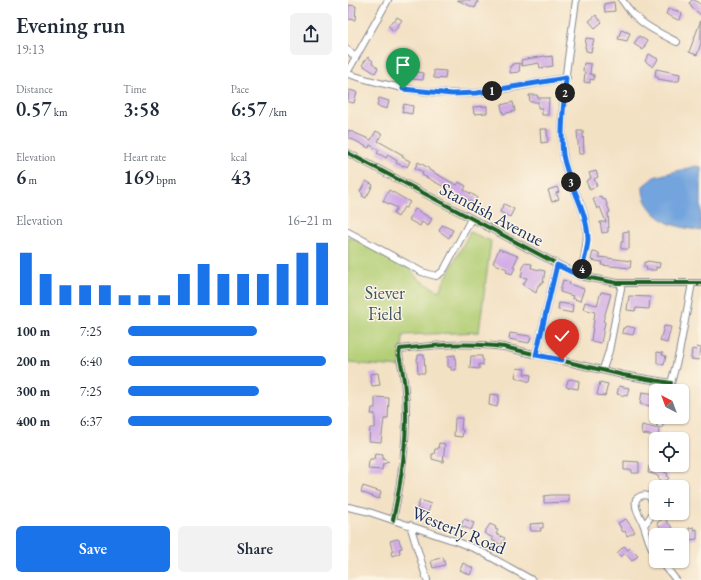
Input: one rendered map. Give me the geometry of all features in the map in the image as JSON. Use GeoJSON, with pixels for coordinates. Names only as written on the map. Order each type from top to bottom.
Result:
{"type":"FeatureCollection","features":[{"type":"Feature","properties":{"kind":"street"},"geometry":{"type":"LineString","coordinates":[[388,0],[348,72],[403,89],[452,94],[477,93],[535,82],[566,78]]}},
{"type":"Feature","properties":{"kind":"street"},"geometry":{"type":"LineString","coordinates":[[576,0],[566,78],[563,154],[566,168],[581,205],[586,222],[588,240],[580,276]]}},
{"type":"Feature","properties":{"kind":"street"},"geometry":{"type":"LineString","coordinates":[[622,0],[634,16],[647,27],[677,42]]}},
{"type":"Feature","properties":{"kind":"street"},"geometry":{"type":"LineString","coordinates":[[348,50],[355,57]]}},
{"type":"Feature","properties":{"kind":"street","name":"Standish Avenue"},"geometry":{"type":"LineString","coordinates":[[348,152],[580,276],[596,280],[622,283],[701,283]]}},
{"type":"Feature","properties":{"kind":"street"},"geometry":{"type":"LineString","coordinates":[[348,232],[422,272],[436,276],[445,268],[471,219]]}},
{"type":"Feature","properties":{"kind":"street"},"geometry":{"type":"LineString","coordinates":[[536,355],[557,265]]}},
{"type":"Feature","properties":{"kind":"street"},"geometry":{"type":"LineString","coordinates":[[603,370],[609,352],[622,283]]}},
{"type":"Feature","properties":{"kind":"street"},"geometry":{"type":"LineString","coordinates":[[393,520],[401,484],[406,411],[405,390],[399,355],[400,349],[443,345],[484,344],[623,375],[671,383],[692,283]]}},
{"type":"Feature","properties":{"kind":"street"},"geometry":{"type":"LineString","coordinates":[[644,525],[653,513],[654,506],[650,497],[646,495],[642,495],[636,499],[635,504],[649,541]]}},
{"type":"Feature","properties":{"kind":"street","name":"Westerly Road"},"geometry":{"type":"LineString","coordinates":[[348,508],[366,511],[410,525],[478,550],[532,580]]}},
{"type":"Feature","properties":{"kind":"street"},"geometry":{"type":"LineString","coordinates":[[410,525],[427,580]]}},
{"type":"Feature","properties":{"kind":"street"},"geometry":{"type":"LineString","coordinates":[[667,568],[676,580]]}},
{"type":"Feature","properties":{"kind":"green space","name":"Siever Field"},"geometry":{"type":"Polygon","coordinates":[[[470,232],[491,241],[479,332],[403,335],[401,367],[348,363],[348,236],[409,268],[419,280],[439,291],[470,232]]]}},
{"type":"Feature","properties":{"kind":"water"},"geometry":{"type":"Polygon","coordinates":[[[696,166],[701,167],[701,231],[668,223],[660,218],[646,202],[643,191],[643,186],[654,177],[696,166]]]}},
{"type":"Feature","properties":{"kind":"building"},"geometry":{"type":"Polygon","coordinates":[[[457,0],[475,0],[478,1],[475,8],[457,0]]]}},
{"type":"Feature","properties":{"kind":"building"},"geometry":{"type":"Polygon","coordinates":[[[692,0],[695,0],[701,5],[701,15],[691,7],[692,6],[689,3],[692,0]]]}},
{"type":"Feature","properties":{"kind":"building"},"geometry":{"type":"Polygon","coordinates":[[[614,2],[615,11],[605,12],[604,4],[614,2]]]}},
{"type":"Feature","properties":{"kind":"building"},"geometry":{"type":"Polygon","coordinates":[[[349,5],[356,6],[355,20],[348,19],[349,5]]]}},
{"type":"Feature","properties":{"kind":"building"},"geometry":{"type":"Polygon","coordinates":[[[668,9],[680,12],[682,14],[680,19],[678,20],[666,14],[668,9]]]}},
{"type":"Feature","properties":{"kind":"building"},"geometry":{"type":"Polygon","coordinates":[[[596,15],[602,22],[595,28],[589,21],[596,15]]]}},
{"type":"Feature","properties":{"kind":"building"},"geometry":{"type":"Polygon","coordinates":[[[397,17],[402,20],[394,31],[388,26],[393,20],[395,21],[397,17]]]}},
{"type":"Feature","properties":{"kind":"building"},"geometry":{"type":"Polygon","coordinates":[[[701,20],[701,43],[697,55],[689,52],[701,20]]]}},
{"type":"Feature","properties":{"kind":"building"},"geometry":{"type":"Polygon","coordinates":[[[621,30],[630,33],[627,41],[618,39],[621,30]]]}},
{"type":"Feature","properties":{"kind":"building"},"geometry":{"type":"Polygon","coordinates":[[[639,36],[647,41],[643,50],[634,44],[639,36]]]}},
{"type":"Feature","properties":{"kind":"building"},"geometry":{"type":"Polygon","coordinates":[[[586,38],[594,39],[591,52],[586,51],[586,38]]]}},
{"type":"Feature","properties":{"kind":"building"},"geometry":{"type":"Polygon","coordinates":[[[649,54],[658,59],[653,67],[645,61],[649,54]]]}},
{"type":"Feature","properties":{"kind":"building"},"geometry":{"type":"Polygon","coordinates":[[[552,56],[553,66],[540,68],[539,63],[522,66],[521,60],[552,56]]]}},
{"type":"Feature","properties":{"kind":"building"},"geometry":{"type":"Polygon","coordinates":[[[368,57],[378,68],[375,73],[362,65],[368,57]]]}},
{"type":"Feature","properties":{"kind":"building"},"geometry":{"type":"Polygon","coordinates":[[[520,63],[519,72],[510,73],[510,66],[512,66],[512,64],[520,63]]]}},
{"type":"Feature","properties":{"kind":"building"},"geometry":{"type":"Polygon","coordinates":[[[584,63],[591,64],[590,74],[594,75],[594,80],[590,79],[590,83],[584,82],[584,63]]]}},
{"type":"Feature","properties":{"kind":"building"},"geometry":{"type":"Polygon","coordinates":[[[656,69],[680,74],[679,81],[675,82],[658,79],[658,77],[655,77],[656,69]]]}},
{"type":"Feature","properties":{"kind":"building"},"geometry":{"type":"Polygon","coordinates":[[[434,70],[446,71],[445,79],[434,78],[434,70]]]}},
{"type":"Feature","properties":{"kind":"building"},"geometry":{"type":"Polygon","coordinates":[[[412,71],[424,73],[423,80],[412,79],[412,71]]]}},
{"type":"Feature","properties":{"kind":"building"},"geometry":{"type":"Polygon","coordinates":[[[349,90],[357,92],[354,103],[348,102],[349,90]]]}},
{"type":"Feature","properties":{"kind":"building"},"geometry":{"type":"Polygon","coordinates":[[[529,95],[537,95],[538,98],[549,98],[548,115],[542,115],[542,108],[538,108],[538,102],[530,102],[529,95]]]}},
{"type":"Feature","properties":{"kind":"building"},"geometry":{"type":"Polygon","coordinates":[[[379,98],[389,101],[387,109],[377,106],[379,98]]]}},
{"type":"Feature","properties":{"kind":"building"},"geometry":{"type":"Polygon","coordinates":[[[513,102],[515,111],[503,114],[501,105],[513,102]]]}},
{"type":"Feature","properties":{"kind":"building"},"geometry":{"type":"Polygon","coordinates":[[[404,104],[413,106],[412,114],[402,112],[404,104]]]}},
{"type":"Feature","properties":{"kind":"building"},"geometry":{"type":"Polygon","coordinates":[[[487,106],[487,113],[474,114],[473,107],[487,106]]]}},
{"type":"Feature","properties":{"kind":"building"},"geometry":{"type":"Polygon","coordinates":[[[540,129],[547,129],[548,142],[541,143],[540,129]]]}},
{"type":"Feature","properties":{"kind":"building"},"geometry":{"type":"Polygon","coordinates":[[[348,130],[371,140],[376,131],[382,134],[378,141],[403,155],[402,157],[410,161],[407,167],[396,163],[397,161],[388,155],[386,158],[377,153],[379,150],[370,145],[369,148],[348,137],[348,130]]]}},
{"type":"Feature","properties":{"kind":"building"},"geometry":{"type":"Polygon","coordinates":[[[577,131],[583,131],[584,154],[579,154],[577,131]]]}},
{"type":"Feature","properties":{"kind":"building"},"geometry":{"type":"Polygon","coordinates":[[[418,162],[427,167],[429,170],[457,185],[459,182],[466,186],[464,190],[477,197],[474,203],[422,175],[423,172],[415,168],[418,162]]]}},
{"type":"Feature","properties":{"kind":"building"},"geometry":{"type":"Polygon","coordinates":[[[596,171],[598,177],[594,179],[597,186],[590,190],[586,181],[591,178],[589,173],[596,171]]]}},
{"type":"Feature","properties":{"kind":"building"},"geometry":{"type":"Polygon","coordinates":[[[366,181],[373,185],[366,198],[362,196],[363,194],[360,192],[366,181]]]}},
{"type":"Feature","properties":{"kind":"building"},"geometry":{"type":"Polygon","coordinates":[[[557,187],[559,192],[556,193],[559,199],[552,202],[548,190],[557,187]]]}},
{"type":"Feature","properties":{"kind":"building"},"geometry":{"type":"Polygon","coordinates":[[[389,190],[410,202],[406,208],[404,207],[398,217],[393,214],[397,208],[383,201],[389,190]]]}},
{"type":"Feature","properties":{"kind":"building"},"geometry":{"type":"Polygon","coordinates":[[[601,196],[603,200],[605,199],[610,212],[608,213],[608,232],[602,233],[600,222],[606,222],[600,207],[597,209],[593,199],[601,196]]]}},
{"type":"Feature","properties":{"kind":"building"},"geometry":{"type":"Polygon","coordinates":[[[504,204],[514,209],[510,217],[500,212],[504,204]]]}},
{"type":"Feature","properties":{"kind":"building"},"geometry":{"type":"Polygon","coordinates":[[[415,209],[432,219],[428,226],[422,222],[420,226],[409,220],[415,209]]]}},
{"type":"Feature","properties":{"kind":"building"},"geometry":{"type":"Polygon","coordinates":[[[442,225],[453,230],[449,238],[439,231],[442,225]]]}},
{"type":"Feature","properties":{"kind":"building"},"geometry":{"type":"Polygon","coordinates":[[[629,231],[629,249],[621,249],[623,232],[629,231]]]}},
{"type":"Feature","properties":{"kind":"building"},"geometry":{"type":"Polygon","coordinates":[[[499,249],[518,256],[513,267],[515,268],[512,274],[506,272],[507,269],[493,263],[499,249]]]}},
{"type":"Feature","properties":{"kind":"building"},"geometry":{"type":"Polygon","coordinates":[[[593,252],[599,253],[599,257],[631,261],[630,268],[601,265],[602,262],[591,260],[593,252]]]}},
{"type":"Feature","properties":{"kind":"building"},"geometry":{"type":"Polygon","coordinates":[[[644,262],[660,263],[659,268],[656,267],[656,270],[646,270],[647,267],[644,267],[644,262]]]}},
{"type":"Feature","properties":{"kind":"building"},"geometry":{"type":"Polygon","coordinates":[[[524,263],[532,264],[531,268],[545,271],[543,283],[538,285],[536,293],[523,285],[527,278],[521,277],[524,263]]]}},
{"type":"Feature","properties":{"kind":"building"},"geometry":{"type":"Polygon","coordinates":[[[563,280],[570,282],[569,284],[584,289],[580,301],[572,298],[573,296],[560,292],[563,280]]]}},
{"type":"Feature","properties":{"kind":"building"},"geometry":{"type":"Polygon","coordinates":[[[601,292],[611,294],[603,321],[605,322],[601,343],[591,341],[595,312],[583,309],[585,302],[597,305],[601,292]]]}},
{"type":"Feature","properties":{"kind":"building"},"geometry":{"type":"Polygon","coordinates":[[[629,296],[650,297],[649,309],[636,308],[635,311],[627,310],[629,296]]]}},
{"type":"Feature","properties":{"kind":"building"},"geometry":{"type":"Polygon","coordinates":[[[559,303],[573,305],[572,313],[558,310],[559,303]]]}},
{"type":"Feature","properties":{"kind":"building"},"geometry":{"type":"Polygon","coordinates":[[[560,326],[570,327],[567,339],[559,337],[560,326]]]}},
{"type":"Feature","properties":{"kind":"building"},"geometry":{"type":"Polygon","coordinates":[[[626,326],[635,328],[633,335],[622,333],[623,328],[626,326]]]}},
{"type":"Feature","properties":{"kind":"building"},"geometry":{"type":"Polygon","coordinates":[[[664,326],[671,327],[667,343],[660,341],[664,326]]]}},
{"type":"Feature","properties":{"kind":"building"},"geometry":{"type":"Polygon","coordinates":[[[510,333],[531,337],[529,343],[509,339],[510,333]]]}},
{"type":"Feature","properties":{"kind":"building"},"geometry":{"type":"Polygon","coordinates":[[[697,347],[701,348],[699,360],[691,359],[692,349],[696,350],[697,347]]]}},
{"type":"Feature","properties":{"kind":"building"},"geometry":{"type":"Polygon","coordinates":[[[657,352],[663,353],[662,355],[666,356],[664,365],[657,363],[657,352]]]}},
{"type":"Feature","properties":{"kind":"building"},"geometry":{"type":"Polygon","coordinates":[[[418,355],[424,355],[425,373],[418,373],[418,355]]]}},
{"type":"Feature","properties":{"kind":"building"},"geometry":{"type":"Polygon","coordinates":[[[455,355],[456,370],[451,370],[451,367],[448,367],[448,356],[455,355]]]}},
{"type":"Feature","properties":{"kind":"building"},"geometry":{"type":"Polygon","coordinates":[[[471,356],[482,356],[483,365],[479,364],[479,369],[470,368],[471,356]]]}},
{"type":"Feature","properties":{"kind":"building"},"geometry":{"type":"Polygon","coordinates":[[[517,368],[525,369],[524,374],[531,375],[530,382],[515,377],[517,368]]]}},
{"type":"Feature","properties":{"kind":"building"},"geometry":{"type":"Polygon","coordinates":[[[378,373],[380,385],[372,386],[370,374],[378,373]]]}},
{"type":"Feature","properties":{"kind":"building"},"geometry":{"type":"Polygon","coordinates":[[[571,379],[579,381],[578,389],[566,387],[568,380],[571,379]]]}},
{"type":"Feature","properties":{"kind":"building"},"geometry":{"type":"Polygon","coordinates":[[[600,382],[608,384],[605,396],[597,395],[600,382]]]}},
{"type":"Feature","properties":{"kind":"building"},"geometry":{"type":"Polygon","coordinates":[[[619,386],[629,388],[627,396],[617,394],[619,386]]]}},
{"type":"Feature","properties":{"kind":"building"},"geometry":{"type":"Polygon","coordinates":[[[642,392],[649,393],[649,406],[640,404],[642,392]]]}},
{"type":"Feature","properties":{"kind":"building"},"geometry":{"type":"Polygon","coordinates":[[[490,394],[499,395],[497,407],[489,405],[490,394]]]}},
{"type":"Feature","properties":{"kind":"building"},"geometry":{"type":"Polygon","coordinates":[[[375,397],[389,398],[388,419],[384,419],[381,442],[369,441],[370,428],[375,428],[375,414],[371,414],[372,408],[375,408],[375,397]]]}},
{"type":"Feature","properties":{"kind":"building"},"geometry":{"type":"Polygon","coordinates":[[[455,418],[462,418],[462,437],[454,436],[455,418]]]}},
{"type":"Feature","properties":{"kind":"building"},"geometry":{"type":"Polygon","coordinates":[[[642,425],[659,429],[659,432],[649,432],[649,435],[642,434],[642,425]]]}},
{"type":"Feature","properties":{"kind":"building"},"geometry":{"type":"Polygon","coordinates":[[[439,443],[445,444],[443,462],[432,459],[432,454],[434,454],[435,449],[438,449],[439,443]]]}},
{"type":"Feature","properties":{"kind":"building"},"geometry":{"type":"Polygon","coordinates":[[[375,453],[383,454],[383,459],[389,462],[383,464],[382,470],[368,469],[369,461],[370,459],[374,459],[375,453]]]}},
{"type":"Feature","properties":{"kind":"building"},"geometry":{"type":"Polygon","coordinates":[[[624,461],[639,462],[639,473],[632,473],[632,470],[624,470],[624,461]]]}},
{"type":"Feature","properties":{"kind":"building"},"geometry":{"type":"Polygon","coordinates":[[[649,466],[649,472],[665,472],[668,474],[667,476],[669,477],[668,480],[661,480],[654,474],[648,473],[649,466]]]}},
{"type":"Feature","properties":{"kind":"building"},"geometry":{"type":"Polygon","coordinates":[[[363,486],[381,492],[379,499],[361,492],[363,486]]]}},
{"type":"Feature","properties":{"kind":"building"},"geometry":{"type":"Polygon","coordinates":[[[569,495],[569,502],[544,503],[544,496],[569,495]]]}},
{"type":"Feature","properties":{"kind":"building"},"geometry":{"type":"Polygon","coordinates":[[[420,500],[431,504],[428,512],[417,509],[420,500]]]}},
{"type":"Feature","properties":{"kind":"building"},"geometry":{"type":"Polygon","coordinates":[[[464,519],[474,523],[471,530],[461,526],[464,519]]]}},
{"type":"Feature","properties":{"kind":"building"},"geometry":{"type":"Polygon","coordinates":[[[626,519],[635,532],[627,536],[625,531],[623,532],[618,523],[626,519]]]}},
{"type":"Feature","properties":{"kind":"building"},"geometry":{"type":"Polygon","coordinates":[[[661,520],[666,520],[673,528],[661,528],[657,523],[661,520]]]}},
{"type":"Feature","properties":{"kind":"building"},"geometry":{"type":"Polygon","coordinates":[[[543,523],[543,528],[540,528],[541,531],[531,531],[530,524],[543,523]]]}},
{"type":"Feature","properties":{"kind":"building"},"geometry":{"type":"Polygon","coordinates":[[[490,524],[498,530],[496,534],[505,538],[501,545],[484,533],[490,524]]]}},
{"type":"Feature","properties":{"kind":"building"},"geometry":{"type":"Polygon","coordinates":[[[694,527],[694,530],[697,529],[697,539],[689,540],[689,528],[694,527]]]}},
{"type":"Feature","properties":{"kind":"building"},"geometry":{"type":"Polygon","coordinates":[[[397,539],[399,540],[402,548],[399,549],[400,553],[392,556],[391,552],[393,551],[390,541],[397,539]]]}},
{"type":"Feature","properties":{"kind":"building"},"geometry":{"type":"Polygon","coordinates":[[[624,546],[628,550],[630,548],[638,556],[632,561],[625,553],[621,557],[617,553],[624,546]]]}},
{"type":"Feature","properties":{"kind":"building"},"geometry":{"type":"Polygon","coordinates":[[[443,557],[445,565],[433,568],[431,561],[443,557]]]}},
{"type":"Feature","properties":{"kind":"building"},"geometry":{"type":"Polygon","coordinates":[[[463,563],[473,568],[470,575],[460,570],[463,563]]]}},
{"type":"Feature","properties":{"kind":"cycle path"},"geometry":{"type":"LineString","coordinates":[[348,153],[580,276],[617,283],[701,283]]}},
{"type":"Feature","properties":{"kind":"cycle path"},"geometry":{"type":"LineString","coordinates":[[393,520],[401,480],[406,416],[406,395],[399,355],[400,349],[426,346],[491,345],[623,375],[671,383]]}},
{"type":"Feature","properties":{"kind":"route"},"geometry":{"type":"LineString","coordinates":[[403,89],[452,94],[477,93],[535,82],[566,78],[563,154],[566,168],[581,205],[586,222],[588,240],[580,276],[557,265],[536,355],[562,360]]}}]}
